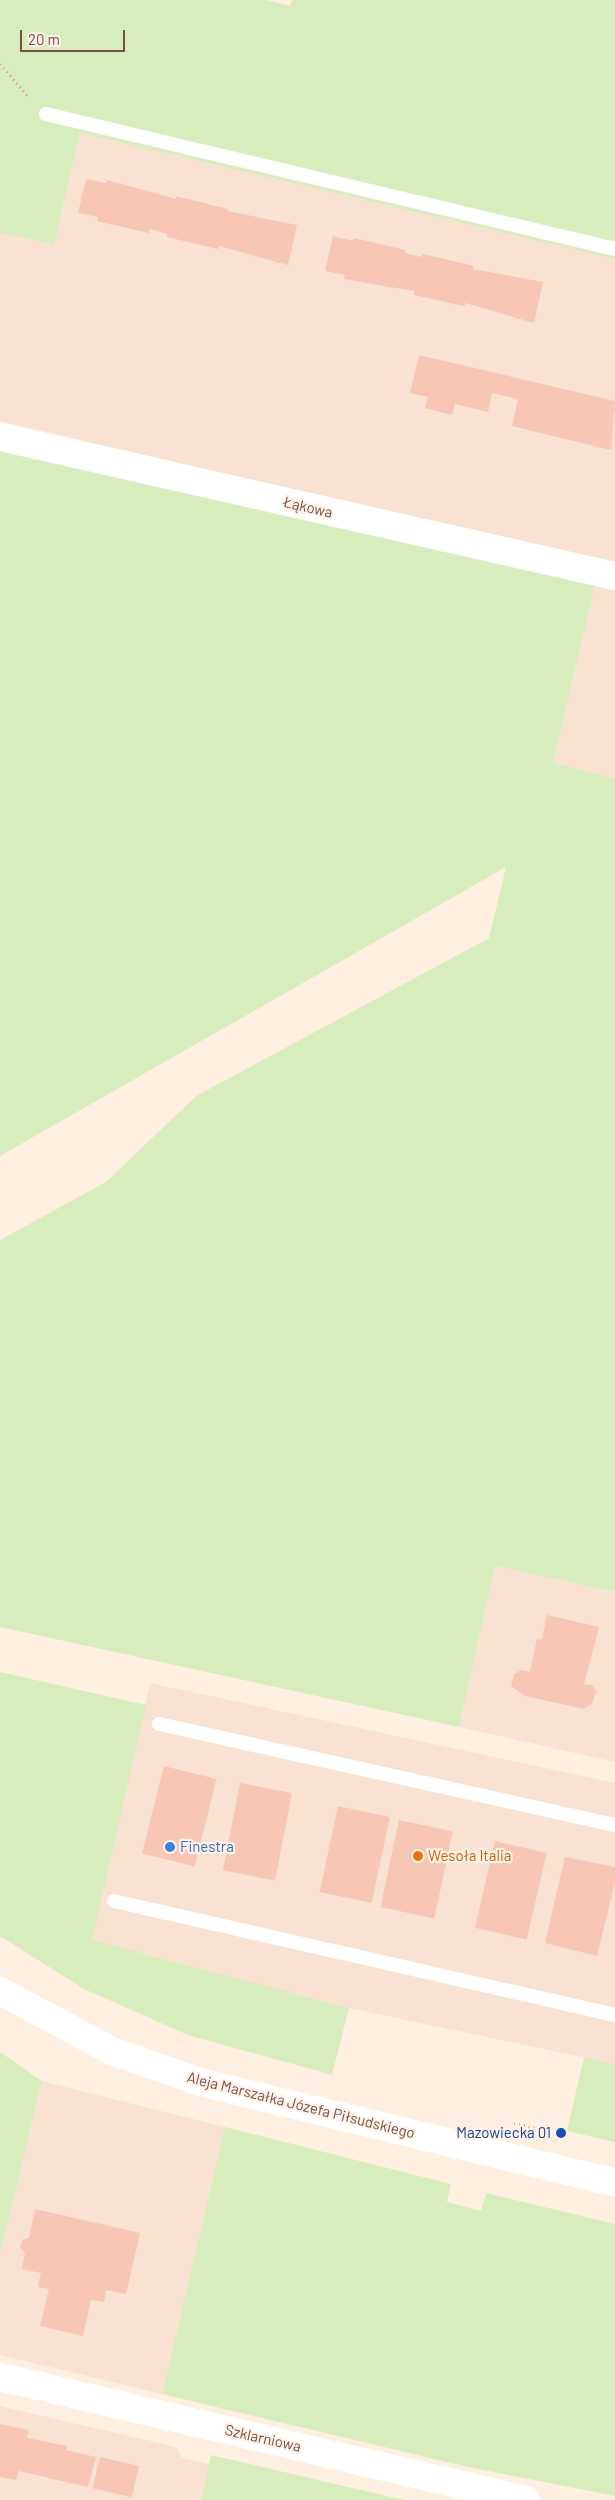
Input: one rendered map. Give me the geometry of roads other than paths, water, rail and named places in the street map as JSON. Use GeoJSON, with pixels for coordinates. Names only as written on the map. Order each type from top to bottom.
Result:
{"type":"FeatureCollection","features":[{"type":"Feature","properties":{"kind":"street","name":"Łąkowa"},"geometry":{"type":"LineString","coordinates":[[0,438],[615,576]]}},
{"type":"Feature","properties":{"kind":"street","name":"Aleja Marszałka Józefa Piłsudskiego"},"geometry":{"type":"LineString","coordinates":[[0,1991],[112,2051],[203,2082],[615,2183]]}},
{"type":"Feature","properties":{"kind":"street","name":"Szklarniowa"},"geometry":{"type":"LineString","coordinates":[[0,2377],[526,2500]]}},
{"type":"Feature","properties":{"kind":"lane"},"geometry":{"type":"LineString","coordinates":[[46,114],[615,249]]}},
{"type":"Feature","properties":{"kind":"lane"},"geometry":{"type":"LineString","coordinates":[[159,1724],[615,1825]]}},
{"type":"Feature","properties":{"kind":"lane"},"geometry":{"type":"LineString","coordinates":[[114,1901],[615,2015]]}},
{"type":"Feature","properties":{"kind":"place","name":"Finestra"},"geometry":{"type":"Point","coordinates":[170,1847]}},
{"type":"Feature","properties":{"kind":"place","name":"Wesoła Italia"},"geometry":{"type":"Point","coordinates":[418,1856]}},
{"type":"Feature","properties":{"kind":"place","name":"Mazowiecka 01"},"geometry":{"type":"Point","coordinates":[561,2133]}}]}
